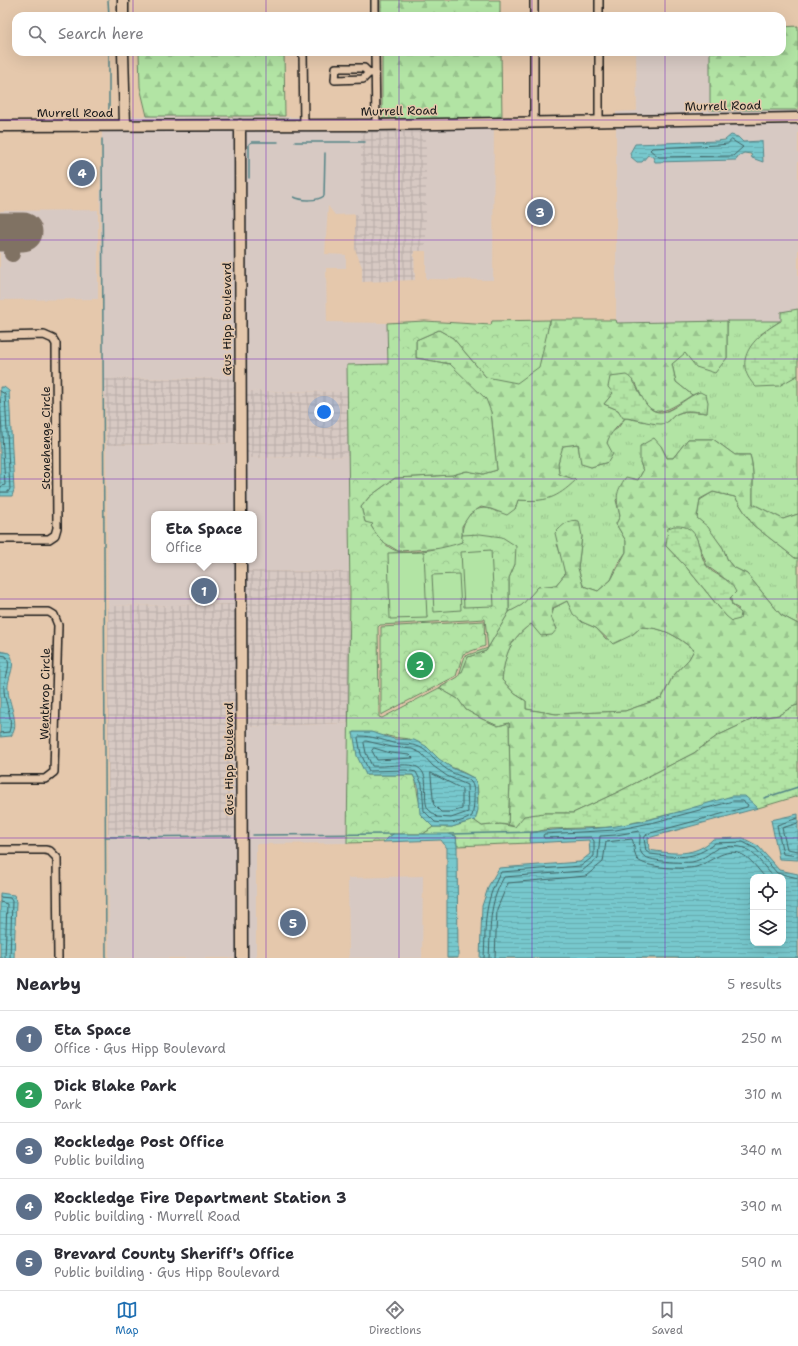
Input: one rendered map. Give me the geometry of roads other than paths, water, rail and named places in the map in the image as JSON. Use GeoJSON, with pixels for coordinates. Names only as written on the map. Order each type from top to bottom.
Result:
{"type":"FeatureCollection","features":[{"type":"Feature","properties":{"kind":"street"},"geometry":{"type":"LineString","coordinates":[[122,0],[123,12]]}},
{"type":"Feature","properties":{"kind":"street"},"geometry":{"type":"LineString","coordinates":[[375,0],[375,12]]}},
{"type":"Feature","properties":{"kind":"street"},"geometry":{"type":"LineString","coordinates":[[534,0],[534,12]]}},
{"type":"Feature","properties":{"kind":"street"},"geometry":{"type":"LineString","coordinates":[[599,0],[599,12]]}},
{"type":"Feature","properties":{"kind":"street"},"geometry":{"type":"LineString","coordinates":[[123,56],[125,125]]}},
{"type":"Feature","properties":{"kind":"street"},"geometry":{"type":"LineString","coordinates":[[303,56],[304,125]]}},
{"type":"Feature","properties":{"kind":"street"},"geometry":{"type":"LineString","coordinates":[[374,56],[372,73],[376,125]]}},
{"type":"Feature","properties":{"kind":"street"},"geometry":{"type":"LineString","coordinates":[[534,56],[534,121]]}},
{"type":"Feature","properties":{"kind":"street"},"geometry":{"type":"LineString","coordinates":[[599,56],[599,121]]}},
{"type":"Feature","properties":{"kind":"street","name":"Murrell Road"},"geometry":{"type":"LineString","coordinates":[[0,126],[376,125],[534,121],[798,118]]}},
{"type":"Feature","properties":{"kind":"street","name":"Gus Hipp Boulevard"},"geometry":{"type":"LineString","coordinates":[[240,125],[241,511]]}},
{"type":"Feature","properties":{"kind":"street","name":"Stonehenge Circle"},"geometry":{"type":"LineString","coordinates":[[0,336],[44,335],[53,339],[56,344],[57,528],[55,535],[49,539],[0,539]]}},
{"type":"Feature","properties":{"kind":"street","name":"Gus Hipp Boulevard"},"geometry":{"type":"LineString","coordinates":[[241,563],[242,958]]}},
{"type":"Feature","properties":{"kind":"street","name":"Wenthrop Circle"},"geometry":{"type":"LineString","coordinates":[[0,612],[49,612],[54,615],[58,625],[54,772],[45,779],[0,780]]}},
{"type":"Feature","properties":{"kind":"street"},"geometry":{"type":"LineString","coordinates":[[0,850],[45,850],[50,851],[56,858],[58,958]]}},
{"type":"Feature","properties":{"kind":"water"},"geometry":{"type":"Polygon","coordinates":[[[731,135],[738,137],[743,142],[762,141],[763,162],[752,158],[751,154],[744,153],[738,156],[736,160],[655,162],[653,157],[648,155],[642,162],[637,162],[631,157],[630,153],[635,144],[717,141],[725,140],[731,135]]]}},
{"type":"Feature","properties":{"kind":"water"},"geometry":{"type":"Polygon","coordinates":[[[0,387],[4,387],[9,391],[14,490],[12,496],[0,496],[0,387]]]}},
{"type":"Feature","properties":{"kind":"water"},"geometry":{"type":"Polygon","coordinates":[[[0,651],[9,653],[12,657],[8,689],[15,726],[11,736],[0,737],[0,651]]]}},
{"type":"Feature","properties":{"kind":"water"},"geometry":{"type":"Polygon","coordinates":[[[353,732],[371,732],[394,739],[414,740],[426,746],[439,759],[452,768],[474,778],[477,785],[478,810],[475,821],[474,820],[452,827],[433,827],[420,814],[418,785],[413,775],[366,775],[357,756],[353,732]]]}},
{"type":"Feature","properties":{"kind":"water"},"geometry":{"type":"Polygon","coordinates":[[[732,796],[745,796],[758,808],[648,838],[649,850],[683,853],[699,849],[713,839],[743,838],[758,846],[779,870],[798,874],[798,958],[480,958],[482,906],[489,885],[499,868],[580,862],[590,854],[589,840],[530,843],[531,833],[552,830],[605,827],[660,817],[732,796]]]}},
{"type":"Feature","properties":{"kind":"water"},"geometry":{"type":"Polygon","coordinates":[[[798,814],[798,860],[779,859],[771,820],[798,814]]]}},
{"type":"Feature","properties":{"kind":"water"},"geometry":{"type":"Polygon","coordinates":[[[393,834],[448,834],[456,836],[458,958],[447,958],[447,848],[441,840],[383,842],[393,834]]]}},
{"type":"Feature","properties":{"kind":"water"},"geometry":{"type":"Polygon","coordinates":[[[0,893],[14,895],[16,901],[14,958],[0,958],[0,893]]]}},
{"type":"Feature","properties":{"kind":"waterway"},"geometry":{"type":"LineString","coordinates":[[108,0],[109,12]]}},
{"type":"Feature","properties":{"kind":"waterway"},"geometry":{"type":"LineString","coordinates":[[109,56],[109,115]]}},
{"type":"Feature","properties":{"kind":"waterway"},"geometry":{"type":"LineString","coordinates":[[102,139],[106,958]]}},
{"type":"Feature","properties":{"kind":"waterway"},"geometry":{"type":"LineString","coordinates":[[249,178],[249,144],[252,142],[278,142]]}},
{"type":"Feature","properties":{"kind":"waterway"},"geometry":{"type":"LineString","coordinates":[[295,142],[365,142]]}},
{"type":"Feature","properties":{"kind":"waterway"},"geometry":{"type":"LineString","coordinates":[[294,197],[309,200],[324,196],[325,153]]}},
{"type":"Feature","properties":{"kind":"waterway"},"geometry":{"type":"LineString","coordinates":[[764,798],[798,787]]}},
{"type":"Feature","properties":{"kind":"waterway"},"geometry":{"type":"LineString","coordinates":[[449,834],[537,832]]}},
{"type":"Feature","properties":{"kind":"waterway"},"geometry":{"type":"LineString","coordinates":[[253,835],[393,834]]}},
{"type":"Feature","properties":{"kind":"waterway"},"geometry":{"type":"LineString","coordinates":[[105,837],[231,836]]}},
{"type":"Feature","properties":{"kind":"place","name":"Rockledge Fire Department Station 3"},"geometry":{"type":"Point","coordinates":[82,173]}},
{"type":"Feature","properties":{"kind":"place","name":"Rockledge Post Office"},"geometry":{"type":"Point","coordinates":[540,212]}},
{"type":"Feature","properties":{"kind":"place","name":"Eta Space"},"geometry":{"type":"Point","coordinates":[204,591]}},
{"type":"Feature","properties":{"kind":"place","name":"Dick Blake Park"},"geometry":{"type":"Point","coordinates":[420,665]}},
{"type":"Feature","properties":{"kind":"place","name":"Brevard County Sheriff's Office"},"geometry":{"type":"Point","coordinates":[293,923]}}]}
